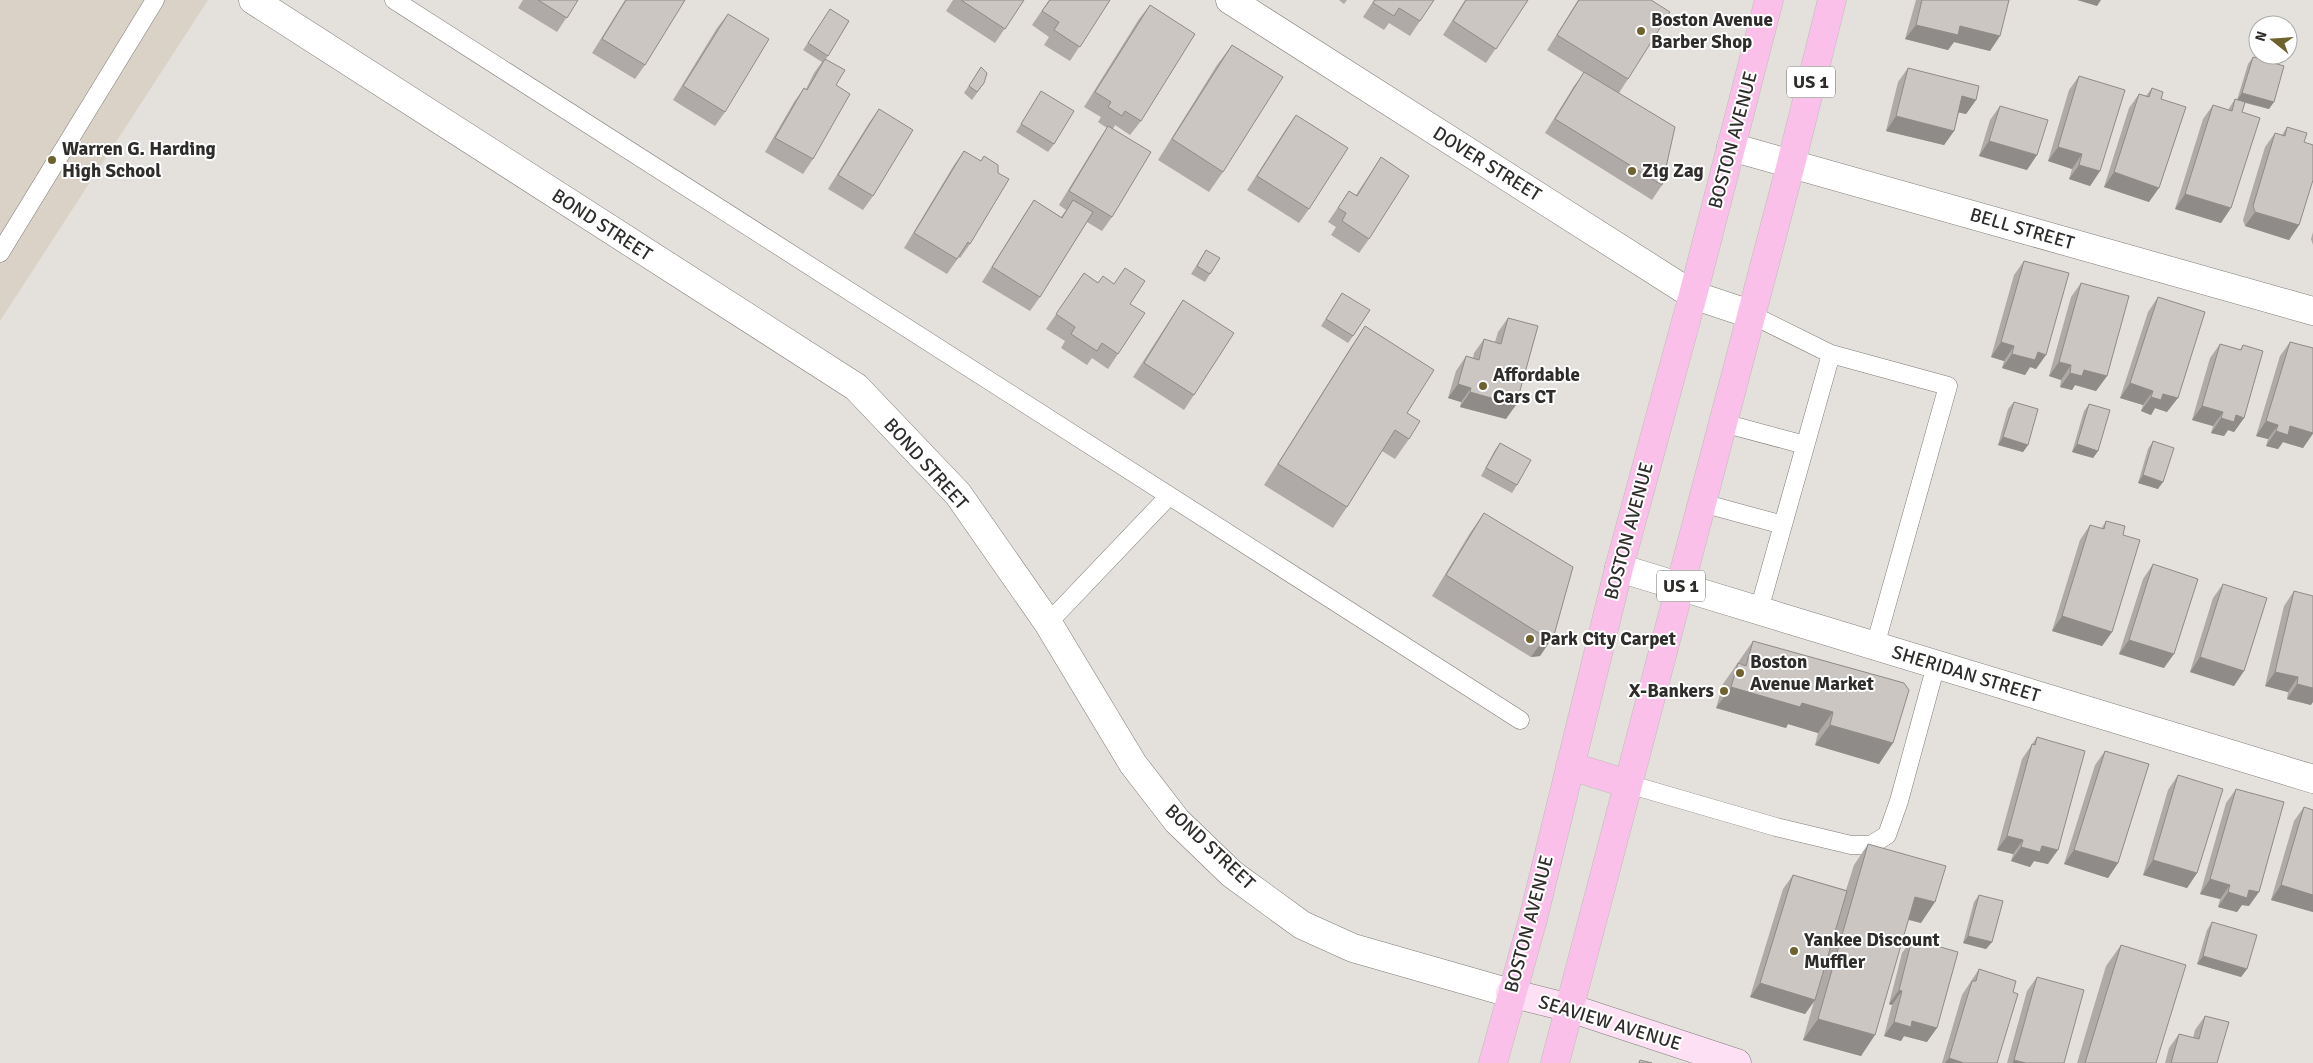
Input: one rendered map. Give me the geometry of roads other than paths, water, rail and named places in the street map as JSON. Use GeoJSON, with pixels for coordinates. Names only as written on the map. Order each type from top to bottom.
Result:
{"type":"FeatureCollection","features":[{"type":"Feature","properties":{"kind":"main road","name":"BOSTON AVENUE"},"geometry":{"type":"LineString","coordinates":[[1493,1063],[1510,993],[1532,919],[1619,568],[1693,295],[1769,0]]}},
{"type":"Feature","properties":{"kind":"main road","name":"US 1"},"geometry":{"type":"LineString","coordinates":[[1555,1063],[1681,586],[1750,314],[1791,164],[1832,0]]}},
{"type":"Feature","properties":{"kind":"main road"},"geometry":{"type":"LineString","coordinates":[[1570,766],[1628,784]]}},
{"type":"Feature","properties":{"kind":"main road","name":"SEAVIEW AVENUE"},"geometry":{"type":"LineString","coordinates":[[1510,993],[1570,1008],[1737,1063]]}},
{"type":"Feature","properties":{"kind":"street","name":"BOND STREET"},"geometry":{"type":"LineString","coordinates":[[253,0],[856,387],[958,494],[1048,623],[1133,764],[1177,821],[1232,874],[1302,925],[1353,948],[1510,993]]}},
{"type":"Feature","properties":{"kind":"street","name":"DOVER STREET"},"geometry":{"type":"LineString","coordinates":[[1230,0],[1693,295],[1750,314]]}},
{"type":"Feature","properties":{"kind":"street","name":"BELL STREET"},"geometry":{"type":"LineString","coordinates":[[1731,147],[2313,311]]}},
{"type":"Feature","properties":{"kind":"street","name":"SHERIDAN STREET"},"geometry":{"type":"LineString","coordinates":[[1619,568],[2313,779]]}},
{"type":"Feature","properties":{"kind":"lane"},"geometry":{"type":"LineString","coordinates":[[0,253],[155,0]]}},
{"type":"Feature","properties":{"kind":"lane"},"geometry":{"type":"LineString","coordinates":[[394,0],[1520,720]]}},
{"type":"Feature","properties":{"kind":"lane"},"geometry":{"type":"LineString","coordinates":[[1750,314],[1831,354],[1948,386],[1875,646]]}},
{"type":"Feature","properties":{"kind":"lane"},"geometry":{"type":"LineString","coordinates":[[1758,610],[1831,354]]}},
{"type":"Feature","properties":{"kind":"lane"},"geometry":{"type":"LineString","coordinates":[[1723,423],[1805,445]]}},
{"type":"Feature","properties":{"kind":"lane"},"geometry":{"type":"LineString","coordinates":[[1048,623],[1169,496]]}},
{"type":"Feature","properties":{"kind":"lane"},"geometry":{"type":"LineString","coordinates":[[1702,503],[1783,525]]}},
{"type":"Feature","properties":{"kind":"lane"},"geometry":{"type":"LineString","coordinates":[[1628,784],[1776,827],[1851,846],[1871,845],[1887,835],[1899,801],[1936,665]]}},
{"type":"Feature","properties":{"kind":"place","name":"Boston Avenue Barber Shop"},"geometry":{"type":"Point","coordinates":[1641,31]}},
{"type":"Feature","properties":{"kind":"place","name":"Warren G. Harding High School"},"geometry":{"type":"Point","coordinates":[52,160]}},
{"type":"Feature","properties":{"kind":"place","name":"Zig Zag"},"geometry":{"type":"Point","coordinates":[1632,171]}},
{"type":"Feature","properties":{"kind":"place","name":"Affordable Cars CT"},"geometry":{"type":"Point","coordinates":[1483,386]}},
{"type":"Feature","properties":{"kind":"place","name":"Park City Carpet"},"geometry":{"type":"Point","coordinates":[1530,639]}},
{"type":"Feature","properties":{"kind":"place","name":"Boston Avenue Market"},"geometry":{"type":"Point","coordinates":[1740,673]}},
{"type":"Feature","properties":{"kind":"place","name":"X-Bankers"},"geometry":{"type":"Point","coordinates":[1724,691]}},
{"type":"Feature","properties":{"kind":"place","name":"Yankee Discount Muffler"},"geometry":{"type":"Point","coordinates":[1794,951]}}]}
